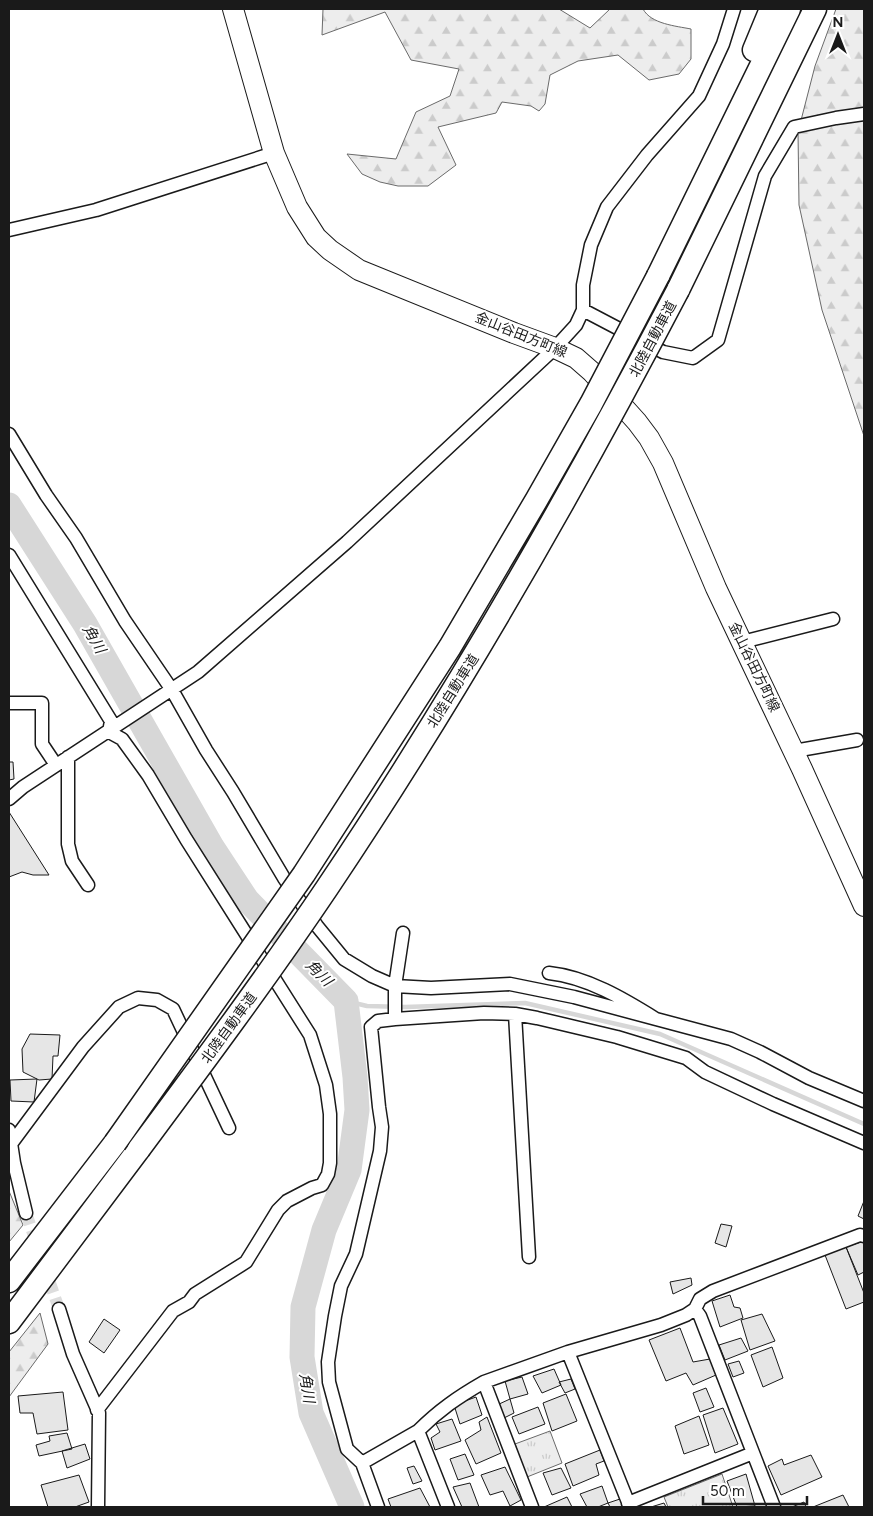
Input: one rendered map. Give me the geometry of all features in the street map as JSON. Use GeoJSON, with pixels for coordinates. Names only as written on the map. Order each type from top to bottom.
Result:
{"type":"FeatureCollection","features":[{"type":"Feature","properties":{"kind":"highway"},"geometry":{"type":"LineString","coordinates":[[676,240],[770,9]]}},
{"type":"Feature","properties":{"kind":"highway","name":"北陸自動車道"},"geometry":{"type":"LineString","coordinates":[[9,1281],[115,1143],[304,874],[450,647],[538,499],[590,404],[658,276],[789,9]]}},
{"type":"Feature","properties":{"kind":"highway","name":"北陸自動車道"},"geometry":{"type":"LineString","coordinates":[[9,1322],[262,982],[321,897],[471,662],[613,414],[678,290],[815,9]]}},
{"type":"Feature","properties":{"kind":"main road","name":"金山谷田方町線"},"geometry":{"type":"LineString","coordinates":[[233,9],[274,153],[297,207],[316,237],[330,250],[360,270],[576,358],[592,372],[649,438],[663,463],[716,588],[794,751],[864,906]]}},
{"type":"Feature","properties":{"kind":"street"},"geometry":{"type":"LineString","coordinates":[[9,799],[23,787],[198,672],[347,542],[555,348],[576,325],[583,310],[584,285],[590,245],[607,207],[647,154],[699,96],[723,44],[734,9]]}},
{"type":"Feature","properties":{"kind":"street"},"geometry":{"type":"LineString","coordinates":[[583,310],[663,352],[693,358],[699,354],[718,340],[765,176],[794,127],[864,114]]}},
{"type":"Feature","properties":{"kind":"street"},"geometry":{"type":"LineString","coordinates":[[9,230],[96,210],[274,153]]}},
{"type":"Feature","properties":{"kind":"street"},"geometry":{"type":"LineString","coordinates":[[9,434],[46,495],[76,538],[125,621],[171,691],[284,878],[317,926],[344,959],[372,976],[395,986],[431,988],[510,984],[574,997],[730,1039],[760,1052],[808,1078],[864,1101]]}},
{"type":"Feature","properties":{"kind":"street"},"geometry":{"type":"LineString","coordinates":[[9,555],[111,721],[110,731]]}},
{"type":"Feature","properties":{"kind":"street"},"geometry":{"type":"LineString","coordinates":[[742,642],[833,619]]}},
{"type":"Feature","properties":{"kind":"street"},"geometry":{"type":"LineString","coordinates":[[9,703],[42,703],[42,744],[56,765]]}},
{"type":"Feature","properties":{"kind":"street"},"geometry":{"type":"LineString","coordinates":[[97,1410],[173,1311],[189,1302],[195,1294],[246,1262],[278,1210],[288,1201],[322,1184],[328,1174],[330,1163],[330,1114],[326,1085],[310,1035],[186,839],[148,775],[122,739],[110,731]]}},
{"type":"Feature","properties":{"kind":"street"},"geometry":{"type":"LineString","coordinates":[[794,751],[858,740]]}},
{"type":"Feature","properties":{"kind":"street"},"geometry":{"type":"LineString","coordinates":[[68,758],[68,844],[72,861],[88,885]]}},
{"type":"Feature","properties":{"kind":"street"},"geometry":{"type":"LineString","coordinates":[[395,1019],[395,986],[403,933]]}},
{"type":"Feature","properties":{"kind":"street"},"geometry":{"type":"LineString","coordinates":[[549,972],[564,974],[598,987],[632,1004],[656,1019]]}},
{"type":"Feature","properties":{"kind":"street"},"geometry":{"type":"LineString","coordinates":[[11,1144],[83,1048],[119,1007],[138,998],[157,1000],[173,1009],[229,1128]]}},
{"type":"Feature","properties":{"kind":"street"},"geometry":{"type":"LineString","coordinates":[[378,1507],[362,1462],[347,1449],[329,1382],[328,1362],[342,1286],[356,1254],[380,1151],[382,1127],[371,1027],[378,1021],[484,1012],[515,1014],[572,1026],[686,1058],[705,1072],[864,1143]]}},
{"type":"Feature","properties":{"kind":"street"},"geometry":{"type":"LineString","coordinates":[[515,1014],[529,1257]]}},
{"type":"Feature","properties":{"kind":"street"},"geometry":{"type":"LineString","coordinates":[[9,1130],[26,1214]]}},
{"type":"Feature","properties":{"kind":"street"},"geometry":{"type":"LineString","coordinates":[[362,1462],[418,1431],[436,1412],[457,1397],[484,1382],[568,1352],[686,1315],[695,1309],[700,1299],[713,1291],[864,1236]]}},
{"type":"Feature","properties":{"kind":"street"},"geometry":{"type":"LineString","coordinates":[[59,1309],[73,1354],[99,1413],[98,1507]]}},
{"type":"Feature","properties":{"kind":"street"},"geometry":{"type":"LineString","coordinates":[[695,1309],[700,1316],[774,1507]]}},
{"type":"Feature","properties":{"kind":"street"},"geometry":{"type":"LineString","coordinates":[[568,1352],[629,1505],[753,1453]]}},
{"type":"Feature","properties":{"kind":"street"},"geometry":{"type":"LineString","coordinates":[[484,1382],[532,1507]]}},
{"type":"Feature","properties":{"kind":"street"},"geometry":{"type":"LineString","coordinates":[[418,1431],[448,1507]]}},
{"type":"Feature","properties":{"kind":"green space"},"geometry":{"type":"Polygon","coordinates":[[[323,9],[559,9],[590,28],[610,9],[643,9],[658,21],[691,29],[691,59],[679,74],[649,80],[618,55],[578,61],[550,75],[545,104],[539,111],[531,106],[502,102],[496,113],[438,127],[456,165],[428,186],[398,186],[380,182],[362,174],[347,154],[396,159],[416,112],[450,96],[459,69],[411,60],[385,12],[322,35],[323,9]]]}},
{"type":"Feature","properties":{"kind":"green space"},"geometry":{"type":"Polygon","coordinates":[[[836,9],[864,9],[864,436],[822,310],[799,205],[798,132],[815,66],[836,9]]]}},
{"type":"Feature","properties":{"kind":"green space"},"geometry":{"type":"Polygon","coordinates":[[[9,1191],[23,1225],[9,1242],[9,1191]]]}},
{"type":"Feature","properties":{"kind":"green space"},"geometry":{"type":"Polygon","coordinates":[[[40,1313],[48,1344],[9,1397],[9,1352],[40,1313]]]}},
{"type":"Feature","properties":{"kind":"green space"},"geometry":{"type":"Polygon","coordinates":[[[550,1431],[562,1463],[527,1477],[515,1444],[550,1431]]]}},
{"type":"Feature","properties":{"kind":"green space"},"geometry":{"type":"Polygon","coordinates":[[[722,1474],[733,1507],[668,1507],[664,1497],[722,1474]]]}},
{"type":"Feature","properties":{"kind":"building"},"geometry":{"type":"Polygon","coordinates":[[[9,762],[13,762],[14,779],[9,780],[9,762]]]}},
{"type":"Feature","properties":{"kind":"building"},"geometry":{"type":"Polygon","coordinates":[[[9,812],[49,875],[33,875],[22,872],[9,877],[9,812]]]}},
{"type":"Feature","properties":{"kind":"building"},"geometry":{"type":"Polygon","coordinates":[[[30,1034],[60,1035],[58,1056],[53,1056],[52,1079],[39,1080],[23,1072],[22,1049],[30,1034]]]}},
{"type":"Feature","properties":{"kind":"building"},"geometry":{"type":"Polygon","coordinates":[[[37,1079],[34,1102],[11,1101],[10,1080],[37,1079]]]}},
{"type":"Feature","properties":{"kind":"building"},"geometry":{"type":"Polygon","coordinates":[[[864,1201],[864,1219],[858,1216],[864,1201]]]}},
{"type":"Feature","properties":{"kind":"building"},"geometry":{"type":"Polygon","coordinates":[[[721,1224],[732,1226],[726,1247],[715,1243],[721,1224]]]}},
{"type":"Feature","properties":{"kind":"building"},"geometry":{"type":"Polygon","coordinates":[[[864,1241],[864,1272],[858,1275],[846,1247],[864,1241]]]}},
{"type":"Feature","properties":{"kind":"building"},"geometry":{"type":"Polygon","coordinates":[[[846,1247],[864,1293],[864,1302],[846,1309],[825,1255],[846,1247]]]}},
{"type":"Feature","properties":{"kind":"building"},"geometry":{"type":"Polygon","coordinates":[[[691,1278],[692,1285],[673,1294],[670,1282],[691,1278]]]}},
{"type":"Feature","properties":{"kind":"building"},"geometry":{"type":"Polygon","coordinates":[[[730,1295],[734,1307],[740,1308],[743,1318],[720,1327],[712,1301],[730,1295]]]}},
{"type":"Feature","properties":{"kind":"building"},"geometry":{"type":"Polygon","coordinates":[[[762,1314],[775,1341],[750,1350],[741,1320],[762,1314]]]}},
{"type":"Feature","properties":{"kind":"building"},"geometry":{"type":"Polygon","coordinates":[[[104,1319],[120,1330],[104,1353],[89,1342],[104,1319]]]}},
{"type":"Feature","properties":{"kind":"building"},"geometry":{"type":"Polygon","coordinates":[[[680,1328],[693,1362],[710,1359],[716,1375],[693,1385],[686,1373],[666,1381],[649,1340],[680,1328]]]}},
{"type":"Feature","properties":{"kind":"building"},"geometry":{"type":"Polygon","coordinates":[[[741,1338],[748,1351],[725,1360],[719,1345],[741,1338]]]}},
{"type":"Feature","properties":{"kind":"building"},"geometry":{"type":"Polygon","coordinates":[[[772,1347],[783,1378],[763,1387],[751,1355],[772,1347]]]}},
{"type":"Feature","properties":{"kind":"building"},"geometry":{"type":"Polygon","coordinates":[[[739,1361],[744,1373],[733,1377],[728,1364],[739,1361]]]}},
{"type":"Feature","properties":{"kind":"building"},"geometry":{"type":"Polygon","coordinates":[[[554,1369],[561,1385],[542,1393],[533,1376],[554,1369]]]}},
{"type":"Feature","properties":{"kind":"building"},"geometry":{"type":"Polygon","coordinates":[[[522,1377],[528,1394],[510,1399],[505,1381],[522,1377]]]}},
{"type":"Feature","properties":{"kind":"building"},"geometry":{"type":"Polygon","coordinates":[[[571,1379],[575,1389],[565,1393],[559,1382],[571,1379]]]}},
{"type":"Feature","properties":{"kind":"building"},"geometry":{"type":"Polygon","coordinates":[[[706,1388],[714,1407],[700,1412],[693,1393],[706,1388]]]}},
{"type":"Feature","properties":{"kind":"building"},"geometry":{"type":"Polygon","coordinates":[[[63,1392],[68,1430],[37,1434],[33,1413],[20,1413],[18,1396],[63,1392]]]}},
{"type":"Feature","properties":{"kind":"building"},"geometry":{"type":"Polygon","coordinates":[[[566,1394],[577,1421],[552,1431],[543,1403],[566,1394]]]}},
{"type":"Feature","properties":{"kind":"building"},"geometry":{"type":"Polygon","coordinates":[[[476,1397],[482,1415],[460,1424],[454,1405],[476,1397]]]}},
{"type":"Feature","properties":{"kind":"building"},"geometry":{"type":"Polygon","coordinates":[[[510,1399],[514,1413],[504,1418],[497,1405],[510,1399]]]}},
{"type":"Feature","properties":{"kind":"building"},"geometry":{"type":"Polygon","coordinates":[[[538,1407],[545,1424],[519,1434],[512,1417],[538,1407]]]}},
{"type":"Feature","properties":{"kind":"building"},"geometry":{"type":"Polygon","coordinates":[[[723,1408],[738,1444],[715,1453],[703,1415],[723,1408]]]}},
{"type":"Feature","properties":{"kind":"building"},"geometry":{"type":"Polygon","coordinates":[[[699,1416],[709,1445],[684,1454],[675,1426],[699,1416]]]}},
{"type":"Feature","properties":{"kind":"building"},"geometry":{"type":"Polygon","coordinates":[[[487,1417],[501,1453],[476,1464],[465,1440],[481,1430],[479,1422],[487,1417]]]}},
{"type":"Feature","properties":{"kind":"building"},"geometry":{"type":"Polygon","coordinates":[[[452,1419],[461,1441],[435,1450],[431,1438],[440,1432],[436,1424],[452,1419]]]}},
{"type":"Feature","properties":{"kind":"building"},"geometry":{"type":"Polygon","coordinates":[[[67,1433],[72,1449],[39,1456],[36,1445],[50,1441],[49,1436],[67,1433]]]}},
{"type":"Feature","properties":{"kind":"building"},"geometry":{"type":"Polygon","coordinates":[[[85,1444],[90,1459],[67,1468],[62,1451],[85,1444]]]}},
{"type":"Feature","properties":{"kind":"building"},"geometry":{"type":"Polygon","coordinates":[[[600,1450],[604,1461],[596,1464],[599,1475],[573,1486],[565,1464],[600,1450]]]}},
{"type":"Feature","properties":{"kind":"building"},"geometry":{"type":"Polygon","coordinates":[[[465,1454],[474,1475],[458,1480],[450,1459],[465,1454]]]}},
{"type":"Feature","properties":{"kind":"building"},"geometry":{"type":"Polygon","coordinates":[[[811,1455],[822,1477],[781,1495],[768,1466],[782,1459],[784,1465],[811,1455]]]}},
{"type":"Feature","properties":{"kind":"building"},"geometry":{"type":"Polygon","coordinates":[[[414,1466],[422,1481],[413,1484],[407,1468],[414,1466]]]}},
{"type":"Feature","properties":{"kind":"building"},"geometry":{"type":"Polygon","coordinates":[[[505,1467],[521,1500],[510,1506],[503,1491],[490,1495],[481,1475],[505,1467]]]}},
{"type":"Feature","properties":{"kind":"building"},"geometry":{"type":"Polygon","coordinates":[[[561,1468],[571,1488],[552,1495],[543,1473],[561,1468]]]}},
{"type":"Feature","properties":{"kind":"building"},"geometry":{"type":"Polygon","coordinates":[[[746,1474],[755,1506],[737,1507],[727,1481],[746,1474]]]}},
{"type":"Feature","properties":{"kind":"building"},"geometry":{"type":"Polygon","coordinates":[[[79,1475],[89,1502],[75,1507],[48,1507],[41,1485],[79,1475]]]}},
{"type":"Feature","properties":{"kind":"building"},"geometry":{"type":"Polygon","coordinates":[[[470,1483],[479,1507],[462,1507],[453,1487],[470,1483]]]}},
{"type":"Feature","properties":{"kind":"building"},"geometry":{"type":"Polygon","coordinates":[[[602,1486],[608,1503],[598,1507],[587,1507],[580,1494],[602,1486]]]}},
{"type":"Feature","properties":{"kind":"building"},"geometry":{"type":"Polygon","coordinates":[[[420,1488],[430,1507],[391,1507],[388,1499],[420,1488]]]}},
{"type":"Feature","properties":{"kind":"building"},"geometry":{"type":"Polygon","coordinates":[[[843,1495],[849,1507],[813,1507],[843,1495]]]}},
{"type":"Feature","properties":{"kind":"building"},"geometry":{"type":"Polygon","coordinates":[[[567,1497],[572,1507],[544,1507],[567,1497]]]}},
{"type":"Feature","properties":{"kind":"building"},"geometry":{"type":"Polygon","coordinates":[[[620,1499],[623,1507],[610,1507],[608,1503],[620,1499]]]}},
{"type":"Feature","properties":{"kind":"building"},"geometry":{"type":"Polygon","coordinates":[[[804,1502],[806,1507],[792,1507],[804,1502]]]}},
{"type":"Feature","properties":{"kind":"building"},"geometry":{"type":"Polygon","coordinates":[[[664,1503],[666,1507],[651,1507],[664,1503]]]}},
{"type":"Feature","properties":{"kind":"waterway","name":"角川"},"geometry":{"type":"LineString","coordinates":[[9,505],[85,624],[212,847],[247,900],[346,1001],[357,1110],[349,1170],[324,1230],[303,1307],[302,1357],[311,1413],[352,1507]]}},
{"type":"Feature","properties":{"kind":"waterway"},"geometry":{"type":"LineString","coordinates":[[346,1001],[367,1006],[405,1007],[525,1003],[660,1034],[864,1124]]}},
{"type":"Feature","properties":{"kind":"tunnel"},"geometry":{"type":"LineString","coordinates":[[26,1213],[59,1309]]}}]}
